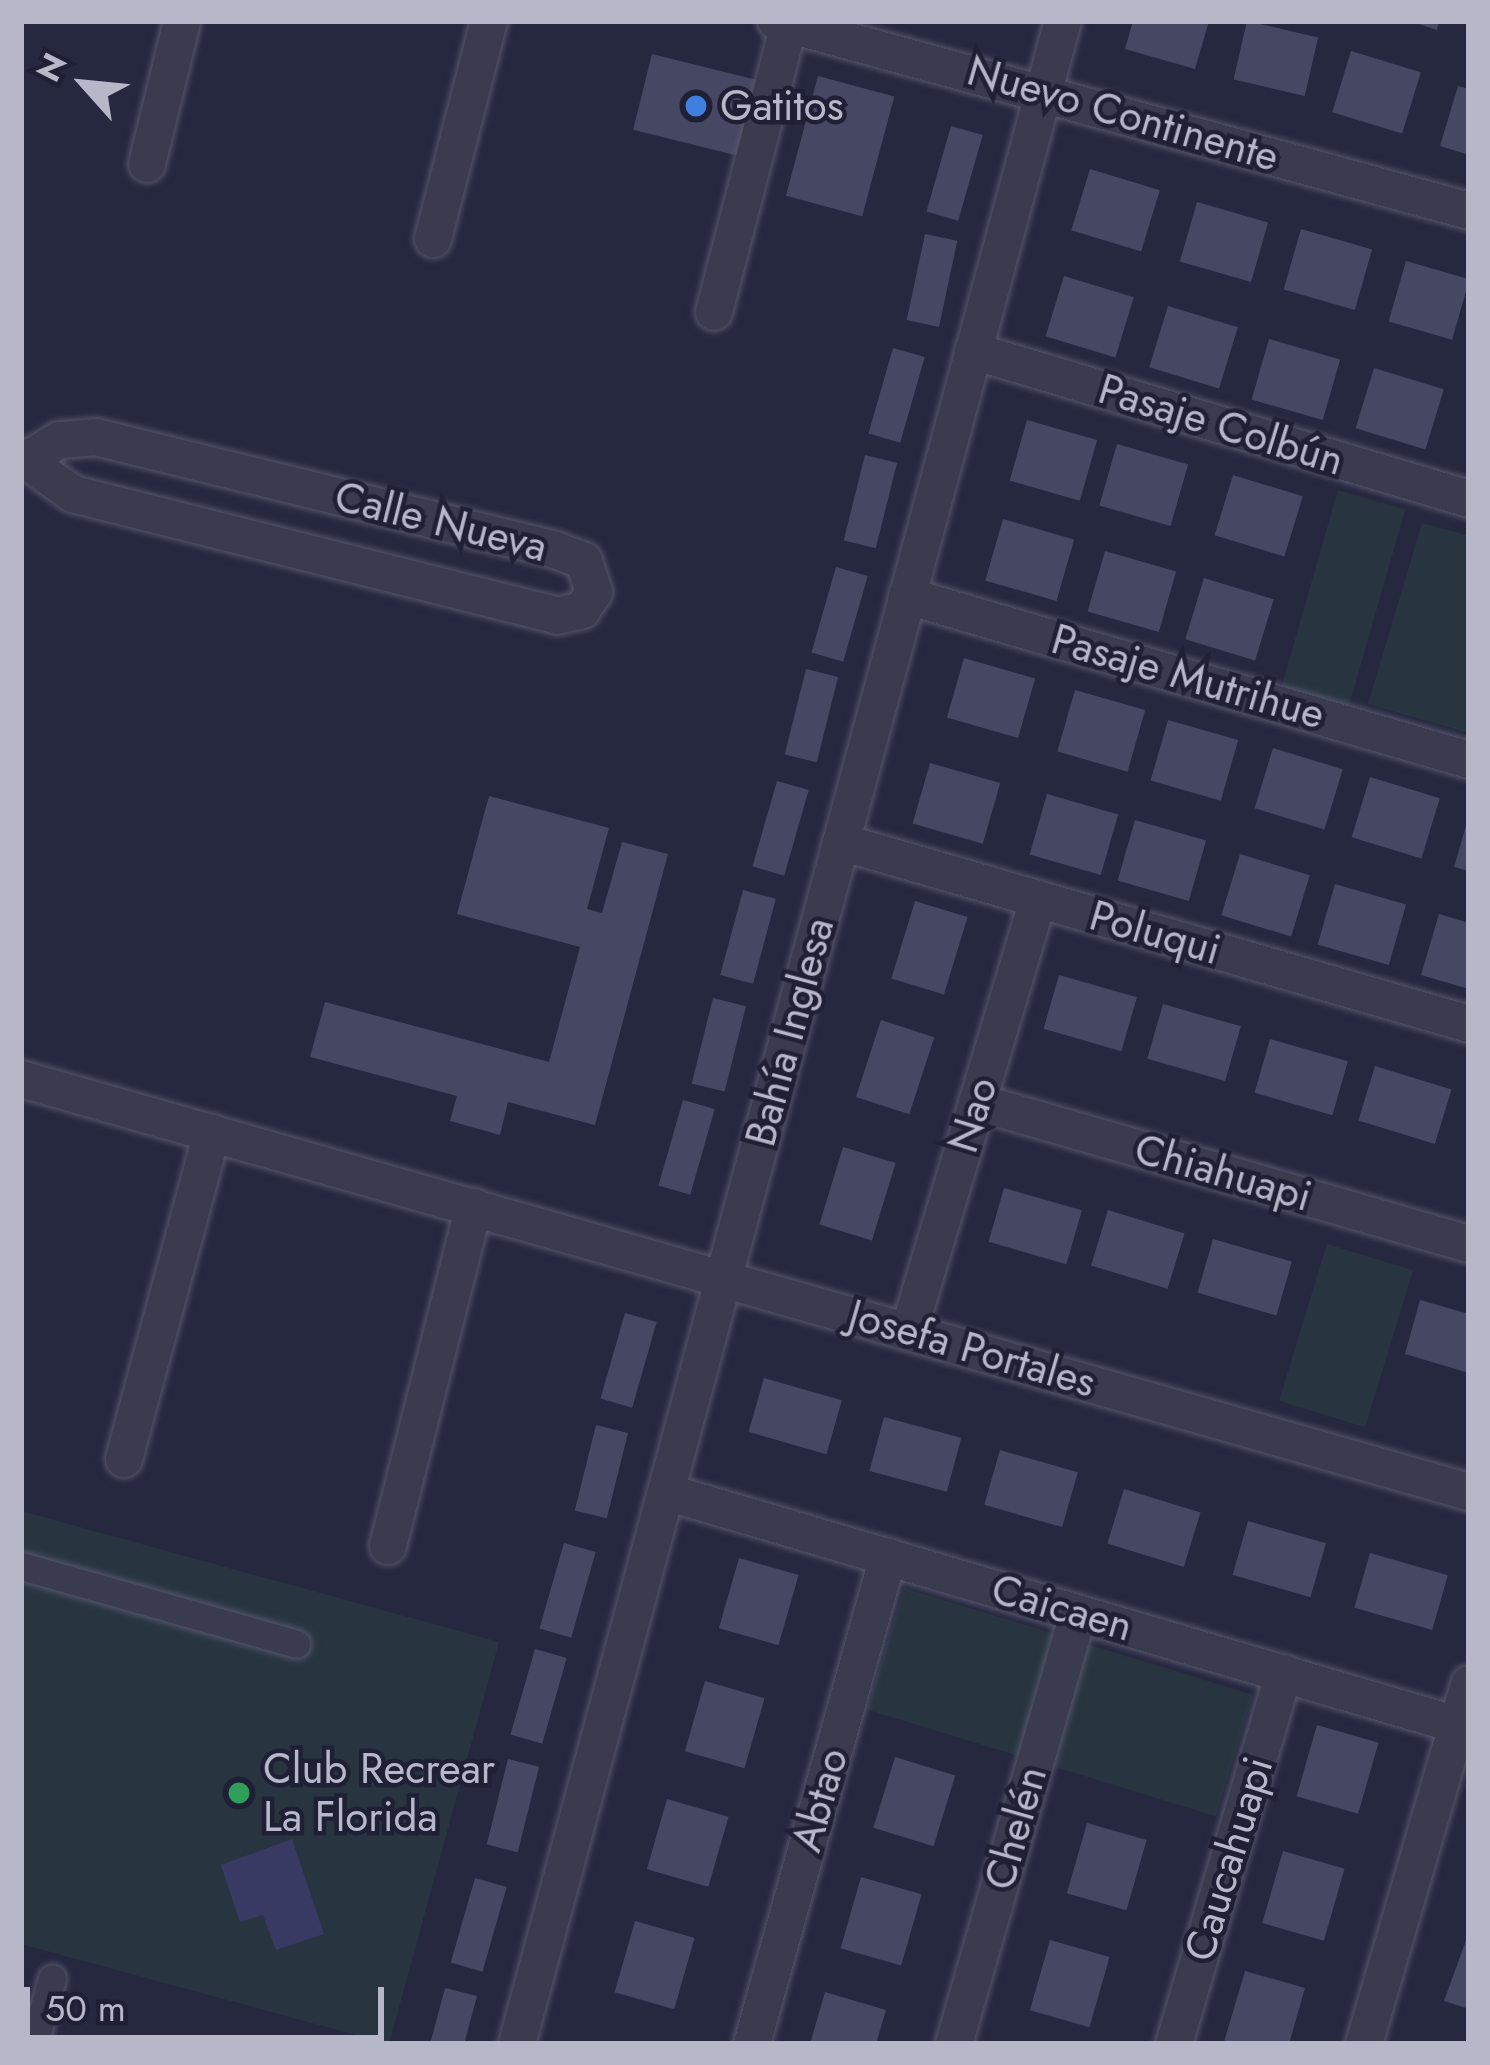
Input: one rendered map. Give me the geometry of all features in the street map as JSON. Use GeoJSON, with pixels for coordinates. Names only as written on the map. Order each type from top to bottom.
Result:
{"type":"FeatureCollection","features":[{"type":"Feature","properties":{"kind":"street"},"geometry":{"type":"LineString","coordinates":[[146,164],[182,21]]}},
{"type":"Feature","properties":{"kind":"street"},"geometry":{"type":"LineString","coordinates":[[433,239],[489,21]]}},
{"type":"Feature","properties":{"kind":"street","name":"Bahía Inglesa"},"geometry":{"type":"LineString","coordinates":[[517,2044],[1063,21]]}},
{"type":"Feature","properties":{"kind":"street"},"geometry":{"type":"LineString","coordinates":[[714,312],[785,22]]}},
{"type":"Feature","properties":{"kind":"street","name":"Nuevo Continente"},"geometry":{"type":"LineString","coordinates":[[785,22],[1469,211]]}},
{"type":"Feature","properties":{"kind":"street","name":"Pasaje Colbún"},"geometry":{"type":"LineString","coordinates":[[973,351],[1469,500]]}},
{"type":"Feature","properties":{"kind":"street","name":"Calle Nueva"},"geometry":{"type":"LineString","coordinates":[[97,437],[556,550],[584,561],[594,592],[582,610],[557,616],[73,494],[25,458],[59,440],[97,437]]}},
{"type":"Feature","properties":{"kind":"street","name":"Pasaje Mutrihue"},"geometry":{"type":"LineString","coordinates":[[908,596],[1469,760]]}},
{"type":"Feature","properties":{"kind":"street","name":"Poluqui"},"geometry":{"type":"LineString","coordinates":[[841,842],[1469,1024]]}},
{"type":"Feature","properties":{"kind":"street","name":"Nao"},"geometry":{"type":"LineString","coordinates":[[909,1330],[1038,899]]}},
{"type":"Feature","properties":{"kind":"street","name":"Josefa Portales"},"geometry":{"type":"LineString","coordinates":[[21,1079],[1469,1492]]}},
{"type":"Feature","properties":{"kind":"street","name":"Chiahuapi"},"geometry":{"type":"LineString","coordinates":[[977,1102],[1469,1244]]}},
{"type":"Feature","properties":{"kind":"street"},"geometry":{"type":"LineString","coordinates":[[124,1460],[212,1133]]}},
{"type":"Feature","properties":{"kind":"street"},"geometry":{"type":"LineString","coordinates":[[388,1546],[474,1207]]}},
{"type":"Feature","properties":{"kind":"street","name":"Caicaen"},"geometry":{"type":"LineString","coordinates":[[666,1492],[1457,1725]]}},
{"type":"Feature","properties":{"kind":"street","name":"Abtao"},"geometry":{"type":"LineString","coordinates":[[752,2044],[888,1557]]}},
{"type":"Feature","properties":{"kind":"street","name":"Chelén"},"geometry":{"type":"LineString","coordinates":[[954,2044],[1078,1612]]}},
{"type":"Feature","properties":{"kind":"street","name":"Caucahuapi"},"geometry":{"type":"LineString","coordinates":[[1174,2044],[1284,1673]]}},
{"type":"Feature","properties":{"kind":"street"},"geometry":{"type":"LineString","coordinates":[[1364,2044],[1469,1684]]}},
{"type":"Feature","properties":{"kind":"lane"},"geometry":{"type":"LineString","coordinates":[[21,1566],[296,1644]]}},
{"type":"Feature","properties":{"kind":"lane"},"geometry":{"type":"LineString","coordinates":[[34,2044],[52,1978]]}},
{"type":"Feature","properties":{"kind":"shaded area"},"geometry":{"type":"Polygon","coordinates":[[[1338,490],[1405,509],[1349,707],[1281,688],[1338,490]]]}},
{"type":"Feature","properties":{"kind":"shaded area"},"geometry":{"type":"Polygon","coordinates":[[[1422,523],[1469,536],[1469,733],[1368,704],[1422,523]]]}},
{"type":"Feature","properties":{"kind":"shaded area"},"geometry":{"type":"Polygon","coordinates":[[[1327,1244],[1413,1270],[1365,1427],[1279,1401],[1327,1244]]]}},
{"type":"Feature","properties":{"kind":"shaded area","name":"Club Recrear La Florida"},"geometry":{"type":"Polygon","coordinates":[[[21,1511],[499,1642],[389,2044],[21,1944],[21,1511]]]}},
{"type":"Feature","properties":{"kind":"shaded area"},"geometry":{"type":"Polygon","coordinates":[[[904,1588],[1253,1695],[1216,1816],[867,1709],[904,1588]]]}},
{"type":"Feature","properties":{"kind":"water"},"geometry":{"type":"Polygon","coordinates":[[[292,1839],[324,1934],[276,1950],[263,1915],[240,1922],[221,1865],[292,1839]]]}},
{"type":"Feature","properties":{"kind":"building"},"geometry":{"type":"Polygon","coordinates":[[[1133,21],[1209,21],[1195,69],[1125,49],[1133,21]]]}},
{"type":"Feature","properties":{"kind":"building"},"geometry":{"type":"Polygon","coordinates":[[[1247,21],[1318,37],[1305,96],[1234,79],[1247,21]]]}},
{"type":"Feature","properties":{"kind":"building"},"geometry":{"type":"Polygon","coordinates":[[[1410,21],[1439,21],[1437,30],[1410,21]]]}},
{"type":"Feature","properties":{"kind":"building"},"geometry":{"type":"Polygon","coordinates":[[[1351,51],[1421,72],[1402,134],[1332,112],[1351,51]]]}},
{"type":"Feature","properties":{"kind":"building","name":"Gatitos"},"geometry":{"type":"Polygon","coordinates":[[[652,54],[758,80],[739,156],[633,130],[652,54]]]}},
{"type":"Feature","properties":{"kind":"building"},"geometry":{"type":"Polygon","coordinates":[[[818,76],[894,96],[862,216],[786,196],[818,76]]]}},
{"type":"Feature","properties":{"kind":"building"},"geometry":{"type":"Polygon","coordinates":[[[1458,86],[1469,89],[1469,155],[1440,146],[1458,86]]]}},
{"type":"Feature","properties":{"kind":"building"},"geometry":{"type":"Polygon","coordinates":[[[951,126],[983,135],[958,221],[926,212],[951,126]]]}},
{"type":"Feature","properties":{"kind":"building"},"geometry":{"type":"Polygon","coordinates":[[[1090,169],[1160,190],[1141,252],[1071,230],[1090,169]]]}},
{"type":"Feature","properties":{"kind":"building"},"geometry":{"type":"Polygon","coordinates":[[[1197,202],[1268,222],[1251,282],[1180,262],[1197,202]]]}},
{"type":"Feature","properties":{"kind":"building"},"geometry":{"type":"Polygon","coordinates":[[[1301,229],[1372,249],[1355,310],[1284,290],[1301,229]]]}},
{"type":"Feature","properties":{"kind":"building"},"geometry":{"type":"Polygon","coordinates":[[[925,234],[957,241],[939,327],[907,320],[925,234]]]}},
{"type":"Feature","properties":{"kind":"building"},"geometry":{"type":"Polygon","coordinates":[[[1406,261],[1469,279],[1452,340],[1389,322],[1406,261]]]}},
{"type":"Feature","properties":{"kind":"building"},"geometry":{"type":"Polygon","coordinates":[[[1064,276],[1134,297],[1115,358],[1046,336],[1064,276]]]}},
{"type":"Feature","properties":{"kind":"building"},"geometry":{"type":"Polygon","coordinates":[[[1168,306],[1238,327],[1219,389],[1149,367],[1168,306]]]}},
{"type":"Feature","properties":{"kind":"building"},"geometry":{"type":"Polygon","coordinates":[[[1269,339],[1340,359],[1323,420],[1252,400],[1269,339]]]}},
{"type":"Feature","properties":{"kind":"building"},"geometry":{"type":"Polygon","coordinates":[[[893,348],[925,357],[900,443],[868,434],[893,348]]]}},
{"type":"Feature","properties":{"kind":"building"},"geometry":{"type":"Polygon","coordinates":[[[1374,368],[1444,389],[1425,450],[1356,428],[1374,368]]]}},
{"type":"Feature","properties":{"kind":"building"},"geometry":{"type":"Polygon","coordinates":[[[1027,420],[1097,440],[1080,501],[1010,481],[1027,420]]]}},
{"type":"Feature","properties":{"kind":"building"},"geometry":{"type":"Polygon","coordinates":[[[1117,444],[1188,464],[1170,526],[1099,506],[1117,444]]]}},
{"type":"Feature","properties":{"kind":"building"},"geometry":{"type":"Polygon","coordinates":[[[865,455],[897,463],[876,548],[844,540],[865,455]]]}},
{"type":"Feature","properties":{"kind":"building"},"geometry":{"type":"Polygon","coordinates":[[[1233,475],[1303,496],[1284,557],[1215,535],[1233,475]]]}},
{"type":"Feature","properties":{"kind":"building"},"geometry":{"type":"Polygon","coordinates":[[[1003,519],[1074,539],[1056,601],[985,581],[1003,519]]]}},
{"type":"Feature","properties":{"kind":"building"},"geometry":{"type":"Polygon","coordinates":[[[1105,551],[1176,571],[1159,632],[1088,612],[1105,551]]]}},
{"type":"Feature","properties":{"kind":"building"},"geometry":{"type":"Polygon","coordinates":[[[836,567],[868,576],[843,662],[811,653],[836,567]]]}},
{"type":"Feature","properties":{"kind":"building"},"geometry":{"type":"Polygon","coordinates":[[[1204,578],[1274,599],[1255,661],[1185,639],[1204,578]]]}},
{"type":"Feature","properties":{"kind":"building"},"geometry":{"type":"Polygon","coordinates":[[[964,658],[1035,678],[1018,738],[947,718],[964,658]]]}},
{"type":"Feature","properties":{"kind":"building"},"geometry":{"type":"Polygon","coordinates":[[[806,669],[838,677],[817,762],[785,754],[806,669]]]}},
{"type":"Feature","properties":{"kind":"building"},"geometry":{"type":"Polygon","coordinates":[[[1075,690],[1145,710],[1128,772],[1057,752],[1075,690]]]}},
{"type":"Feature","properties":{"kind":"building"},"geometry":{"type":"Polygon","coordinates":[[[1168,720],[1238,740],[1221,801],[1151,781],[1168,720]]]}},
{"type":"Feature","properties":{"kind":"building"},"geometry":{"type":"Polygon","coordinates":[[[1273,748],[1343,769],[1324,830],[1255,808],[1273,748]]]}},
{"type":"Feature","properties":{"kind":"building"},"geometry":{"type":"Polygon","coordinates":[[[930,763],[1000,783],[983,844],[913,824],[930,763]]]}},
{"type":"Feature","properties":{"kind":"building"},"geometry":{"type":"Polygon","coordinates":[[[1370,777],[1440,798],[1421,859],[1352,837],[1370,777]]]}},
{"type":"Feature","properties":{"kind":"building"},"geometry":{"type":"Polygon","coordinates":[[[777,781],[809,790],[784,876],[752,867],[777,781]]]}},
{"type":"Feature","properties":{"kind":"building"},"geometry":{"type":"Polygon","coordinates":[[[1047,794],[1118,814],[1101,875],[1030,855],[1047,794]]]}},
{"type":"Feature","properties":{"kind":"building"},"geometry":{"type":"Polygon","coordinates":[[[489,796],[609,828],[587,909],[602,913],[622,842],[668,854],[595,1125],[508,1102],[500,1135],[450,1121],[457,1096],[310,1057],[325,1002],[549,1062],[580,947],[457,914],[489,796]]]}},
{"type":"Feature","properties":{"kind":"building"},"geometry":{"type":"Polygon","coordinates":[[[1469,819],[1469,871],[1454,867],[1469,819]]]}},
{"type":"Feature","properties":{"kind":"building"},"geometry":{"type":"Polygon","coordinates":[[[1135,820],[1206,840],[1189,901],[1118,881],[1135,820]]]}},
{"type":"Feature","properties":{"kind":"building"},"geometry":{"type":"Polygon","coordinates":[[[1240,854],[1310,875],[1291,937],[1221,915],[1240,854]]]}},
{"type":"Feature","properties":{"kind":"building"},"geometry":{"type":"Polygon","coordinates":[[[1335,884],[1406,904],[1389,965],[1318,945],[1335,884]]]}},
{"type":"Feature","properties":{"kind":"building"},"geometry":{"type":"Polygon","coordinates":[[[743,890],[776,899],[753,984],[720,975],[743,890]]]}},
{"type":"Feature","properties":{"kind":"building"},"geometry":{"type":"Polygon","coordinates":[[[915,901],[968,917],[944,995],[891,978],[915,901]]]}},
{"type":"Feature","properties":{"kind":"building"},"geometry":{"type":"Polygon","coordinates":[[[1439,914],[1469,923],[1469,989],[1421,975],[1439,914]]]}},
{"type":"Feature","properties":{"kind":"building"},"geometry":{"type":"Polygon","coordinates":[[[1059,975],[1137,997],[1121,1051],[1044,1029],[1059,975]]]}},
{"type":"Feature","properties":{"kind":"building"},"geometry":{"type":"Polygon","coordinates":[[[713,998],[746,1006],[725,1092],[692,1083],[713,998]]]}},
{"type":"Feature","properties":{"kind":"building"},"geometry":{"type":"Polygon","coordinates":[[[1163,1004],[1241,1026],[1225,1081],[1147,1059],[1163,1004]]]}},
{"type":"Feature","properties":{"kind":"building"},"geometry":{"type":"Polygon","coordinates":[[[881,1020],[934,1037],[909,1114],[856,1097],[881,1020]]]}},
{"type":"Feature","properties":{"kind":"building"},"geometry":{"type":"Polygon","coordinates":[[[1270,1039],[1348,1061],[1332,1115],[1255,1093],[1270,1039]]]}},
{"type":"Feature","properties":{"kind":"building"},"geometry":{"type":"Polygon","coordinates":[[[1375,1066],[1452,1089],[1435,1144],[1358,1121],[1375,1066]]]}},
{"type":"Feature","properties":{"kind":"building"},"geometry":{"type":"Polygon","coordinates":[[[683,1100],[715,1109],[690,1195],[658,1186],[683,1100]]]}},
{"type":"Feature","properties":{"kind":"building"},"geometry":{"type":"Polygon","coordinates":[[[843,1147],[896,1163],[872,1241],[819,1224],[843,1147]]]}},
{"type":"Feature","properties":{"kind":"building"},"geometry":{"type":"Polygon","coordinates":[[[1004,1188],[1082,1210],[1066,1264],[989,1242],[1004,1188]]]}},
{"type":"Feature","properties":{"kind":"building"},"geometry":{"type":"Polygon","coordinates":[[[1108,1210],[1185,1233],[1168,1289],[1091,1265],[1108,1210]]]}},
{"type":"Feature","properties":{"kind":"building"},"geometry":{"type":"Polygon","coordinates":[[[1213,1239],[1292,1262],[1276,1315],[1198,1293],[1213,1239]]]}},
{"type":"Feature","properties":{"kind":"building"},"geometry":{"type":"Polygon","coordinates":[[[1420,1300],[1469,1314],[1469,1373],[1405,1354],[1420,1300]]]}},
{"type":"Feature","properties":{"kind":"building"},"geometry":{"type":"Polygon","coordinates":[[[625,1313],[657,1322],[632,1408],[600,1399],[625,1313]]]}},
{"type":"Feature","properties":{"kind":"building"},"geometry":{"type":"Polygon","coordinates":[[[764,1378],[842,1400],[826,1454],[749,1432],[764,1378]]]}},
{"type":"Feature","properties":{"kind":"building"},"geometry":{"type":"Polygon","coordinates":[[[884,1417],[961,1438],[947,1492],[870,1471],[884,1417]]]}},
{"type":"Feature","properties":{"kind":"building"},"geometry":{"type":"Polygon","coordinates":[[[596,1425],[628,1433],[607,1518],[575,1510],[596,1425]]]}},
{"type":"Feature","properties":{"kind":"building"},"geometry":{"type":"Polygon","coordinates":[[[1000,1450],[1078,1472],[1062,1527],[984,1505],[1000,1450]]]}},
{"type":"Feature","properties":{"kind":"building"},"geometry":{"type":"Polygon","coordinates":[[[1124,1489],[1201,1512],[1184,1567],[1107,1544],[1124,1489]]]}},
{"type":"Feature","properties":{"kind":"building"},"geometry":{"type":"Polygon","coordinates":[[[1248,1521],[1326,1543],[1310,1597],[1233,1575],[1248,1521]]]}},
{"type":"Feature","properties":{"kind":"building"},"geometry":{"type":"Polygon","coordinates":[[[564,1543],[596,1552],[571,1638],[539,1629],[564,1543]]]}},
{"type":"Feature","properties":{"kind":"building"},"geometry":{"type":"Polygon","coordinates":[[[1370,1553],[1448,1575],[1432,1630],[1354,1608],[1370,1553]]]}},
{"type":"Feature","properties":{"kind":"building"},"geometry":{"type":"Polygon","coordinates":[[[739,1558],[799,1575],[778,1645],[719,1628],[739,1558]]]}},
{"type":"Feature","properties":{"kind":"building"},"geometry":{"type":"Polygon","coordinates":[[[535,1649],[567,1658],[542,1744],[510,1735],[535,1649]]]}},
{"type":"Feature","properties":{"kind":"building"},"geometry":{"type":"Polygon","coordinates":[[[705,1681],[765,1698],[744,1768],[685,1751],[705,1681]]]}},
{"type":"Feature","properties":{"kind":"building"},"geometry":{"type":"Polygon","coordinates":[[[1317,1725],[1379,1743],[1358,1814],[1297,1796],[1317,1725]]]}},
{"type":"Feature","properties":{"kind":"building"},"geometry":{"type":"Polygon","coordinates":[[[895,1757],[955,1775],[934,1846],[873,1828],[895,1757]]]}},
{"type":"Feature","properties":{"kind":"building"},"geometry":{"type":"Polygon","coordinates":[[[508,1759],[539,1767],[518,1852],[487,1844],[508,1759]]]}},
{"type":"Feature","properties":{"kind":"building"},"geometry":{"type":"Polygon","coordinates":[[[667,1799],[729,1817],[708,1887],[647,1869],[667,1799]]]}},
{"type":"Feature","properties":{"kind":"building"},"geometry":{"type":"Polygon","coordinates":[[[1087,1823],[1147,1840],[1126,1910],[1067,1893],[1087,1823]]]}},
{"type":"Feature","properties":{"kind":"building"},"geometry":{"type":"Polygon","coordinates":[[[1283,1851],[1345,1869],[1324,1941],[1262,1923],[1283,1851]]]}},
{"type":"Feature","properties":{"kind":"building"},"geometry":{"type":"Polygon","coordinates":[[[861,1877],[922,1894],[901,1965],[841,1948],[861,1877]]]}},
{"type":"Feature","properties":{"kind":"building"},"geometry":{"type":"Polygon","coordinates":[[[475,1878],[507,1887],[482,1972],[451,1963],[475,1878]]]}},
{"type":"Feature","properties":{"kind":"building"},"geometry":{"type":"Polygon","coordinates":[[[635,1921],[695,1938],[674,2009],[615,1992],[635,1921]]]}},
{"type":"Feature","properties":{"kind":"building"},"geometry":{"type":"Polygon","coordinates":[[[1469,1932],[1469,2009],[1444,2001],[1469,1932]]]}},
{"type":"Feature","properties":{"kind":"building"},"geometry":{"type":"Polygon","coordinates":[[[1050,1940],[1110,1957],[1089,2027],[1030,2010],[1050,1940]]]}},
{"type":"Feature","properties":{"kind":"building"},"geometry":{"type":"Polygon","coordinates":[[[1245,1971],[1305,1988],[1289,2044],[1224,2042],[1245,1971]]]}},
{"type":"Feature","properties":{"kind":"building"},"geometry":{"type":"Polygon","coordinates":[[[445,1988],[477,1996],[464,2044],[430,2044],[445,1988]]]}},
{"type":"Feature","properties":{"kind":"building"},"geometry":{"type":"Polygon","coordinates":[[[825,1992],[886,2010],[876,2044],[810,2044],[825,1992]]]}},
{"type":"Feature","properties":{"kind":"place","name":"Gatitos"},"geometry":{"type":"Point","coordinates":[696,106]}},
{"type":"Feature","properties":{"kind":"place","name":"Club Recrear La Florida"},"geometry":{"type":"Point","coordinates":[239,1793]}}]}
